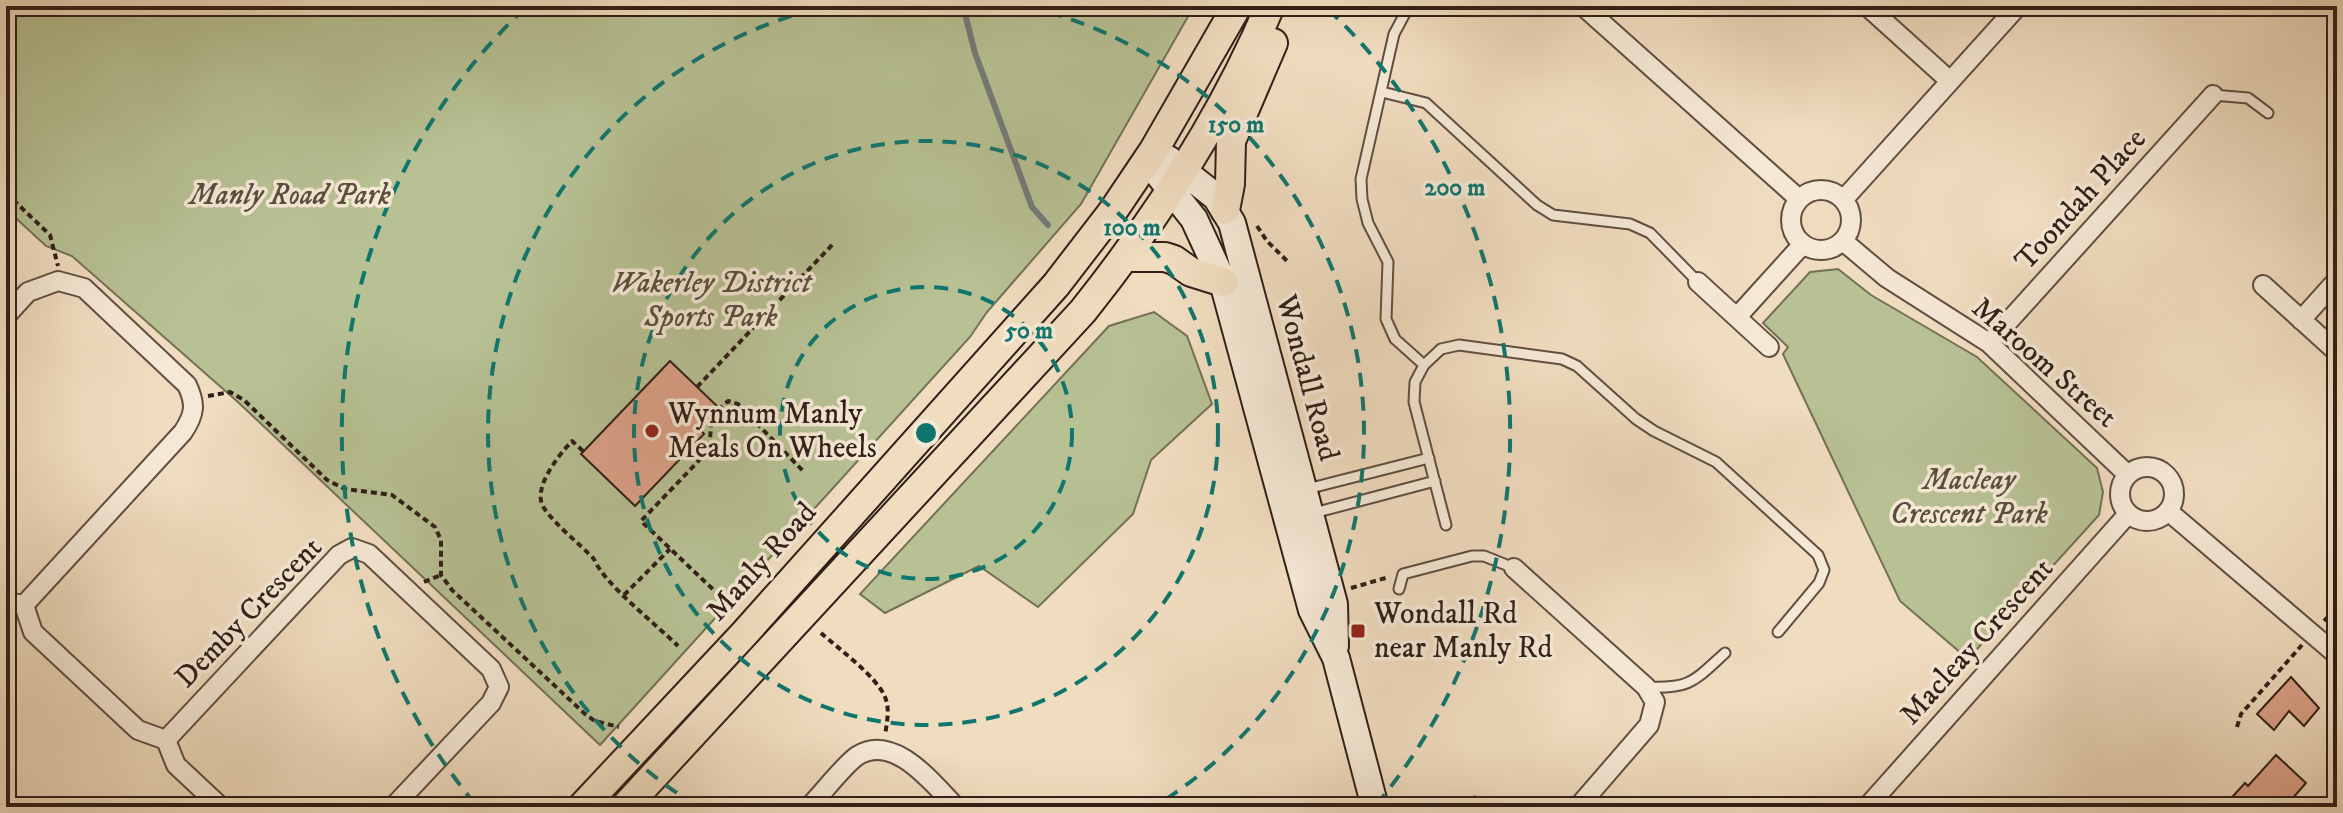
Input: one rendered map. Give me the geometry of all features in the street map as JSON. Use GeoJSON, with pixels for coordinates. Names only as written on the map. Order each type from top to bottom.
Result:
{"type":"FeatureCollection","features":[{"type":"Feature","properties":{"kind":"main road","name":"Manly Road"},"geometry":{"type":"LineString","coordinates":[[582,807],[744,634],[1017,330],[1087,246],[1150,155],[1237,6]]}},
{"type":"Feature","properties":{"kind":"main road"},"geometry":{"type":"LineString","coordinates":[[625,807],[1050,349],[1126,257],[1178,179],[1241,70],[1270,6]]}},
{"type":"Feature","properties":{"kind":"main road"},"geometry":{"type":"LineString","coordinates":[[1225,210],[1230,184],[1231,141],[1289,6]]}},
{"type":"Feature","properties":{"kind":"main road","name":"Wondall Road"},"geometry":{"type":"LineString","coordinates":[[1150,155],[1178,179],[1206,187],[1225,210],[1237,238],[1334,604],[1336,658]]}},
{"type":"Feature","properties":{"kind":"main road","name":"Wondall Road"},"geometry":{"type":"LineString","coordinates":[[1178,179],[1223,282],[1312,610],[1336,658],[1375,807]]}},
{"type":"Feature","properties":{"kind":"main road"},"geometry":{"type":"LineString","coordinates":[[1126,257],[1165,257],[1191,272],[1223,282]]}},
{"type":"Feature","properties":{"kind":"street"},"geometry":{"type":"LineString","coordinates":[[1583,6],[1799,199]]}},
{"type":"Feature","properties":{"kind":"street"},"geometry":{"type":"LineString","coordinates":[[1867,6],[1950,81]]}},
{"type":"Feature","properties":{"kind":"street"},"geometry":{"type":"LineString","coordinates":[[1844,199],[2018,6]]}},
{"type":"Feature","properties":{"kind":"street","name":"Toondah Place"},"geometry":{"type":"LineString","coordinates":[[1989,343],[2213,95]]}},
{"type":"Feature","properties":{"kind":"street"},"geometry":{"type":"LineString","coordinates":[[1823,189],[1844,199],[1851,221],[1843,241],[1827,249],[1816,250],[1803,244],[1791,223],[1792,212],[1799,199],[1807,193],[1823,189]]}},
{"type":"Feature","properties":{"kind":"street","name":"Maroom Street"},"geometry":{"type":"LineString","coordinates":[[1843,241],[1887,278],[1989,343],[2128,475]]}},
{"type":"Feature","properties":{"kind":"street"},"geometry":{"type":"LineString","coordinates":[[1737,317],[1803,244]]}},
{"type":"Feature","properties":{"kind":"street"},"geometry":{"type":"LineString","coordinates":[[2301,320],[2337,280]]}},
{"type":"Feature","properties":{"kind":"street"},"geometry":{"type":"LineString","coordinates":[[6,316],[28,292],[58,281],[84,288],[187,385],[194,400],[194,416],[183,432],[15,604],[33,632],[138,730],[166,740],[176,765],[221,807]]}},
{"type":"Feature","properties":{"kind":"street"},"geometry":{"type":"LineString","coordinates":[[1698,282],[1769,347]]}},
{"type":"Feature","properties":{"kind":"street"},"geometry":{"type":"LineString","coordinates":[[2263,285],[2337,352]]}},
{"type":"Feature","properties":{"kind":"street"},"geometry":{"type":"LineString","coordinates":[[2147,467],[2157,468],[2166,474],[2175,492],[2168,511],[2160,518],[2149,521],[2138,520],[2128,514],[2120,495],[2128,475],[2147,467]]}},
{"type":"Feature","properties":{"kind":"street"},"geometry":{"type":"LineString","coordinates":[[2168,511],[2337,655]]}},
{"type":"Feature","properties":{"kind":"street","name":"Macleay Crescent"},"geometry":{"type":"LineString","coordinates":[[1867,807],[2128,514]]}},
{"type":"Feature","properties":{"kind":"street","name":"Demby Crescent"},"geometry":{"type":"LineString","coordinates":[[166,740],[339,555],[352,548],[369,554],[491,669],[499,687],[491,703],[393,807]]}},
{"type":"Feature","properties":{"kind":"street"},"geometry":{"type":"LineString","coordinates":[[1514,568],[1646,687],[1655,702],[1649,725],[1578,807]]}},
{"type":"Feature","properties":{"kind":"street"},"geometry":{"type":"LineString","coordinates":[[809,807],[858,755],[882,750],[911,761],[956,807]]}},
{"type":"Feature","properties":{"kind":"lane"},"geometry":{"type":"LineString","coordinates":[[1409,6],[1394,34],[1361,179],[1368,223],[1388,262],[1386,319],[1395,339],[1424,365]]}},
{"type":"Feature","properties":{"kind":"lane"},"geometry":{"type":"LineString","coordinates":[[1382,92],[1426,103],[1537,205],[1553,215],[1630,224],[1650,233],[1698,282]]}},
{"type":"Feature","properties":{"kind":"lane"},"geometry":{"type":"LineString","coordinates":[[2213,95],[2248,98],[2268,113]]}},
{"type":"Feature","properties":{"kind":"lane"},"geometry":{"type":"LineString","coordinates":[[1446,525],[1414,402],[1415,382],[1424,365],[1441,349],[1459,345],[1562,359],[1577,366],[1654,431],[1716,462],[1818,555],[1824,570],[1819,583],[1778,632]]}},
{"type":"Feature","properties":{"kind":"lane"},"geometry":{"type":"LineString","coordinates":[[1307,502],[1429,458]]}},
{"type":"Feature","properties":{"kind":"lane"},"geometry":{"type":"LineString","coordinates":[[1307,502],[1435,481]]}},
{"type":"Feature","properties":{"kind":"lane"},"geometry":{"type":"LineString","coordinates":[[1399,589],[1403,574],[1472,556],[1484,556],[1514,568]]}},
{"type":"Feature","properties":{"kind":"lane"},"geometry":{"type":"LineString","coordinates":[[1646,687],[1674,689],[1694,682],[1725,653]]}},
{"type":"Feature","properties":{"kind":"path"},"geometry":{"type":"LineString","coordinates":[[6,193],[50,235],[58,259],[58,281]]}},
{"type":"Feature","properties":{"kind":"path"},"geometry":{"type":"LineString","coordinates":[[1256,224],[1267,241],[1287,261]]}},
{"type":"Feature","properties":{"kind":"path"},"geometry":{"type":"LineString","coordinates":[[697,387],[833,244]]}},
{"type":"Feature","properties":{"kind":"path"},"geometry":{"type":"LineString","coordinates":[[194,400],[230,392],[244,400],[327,480],[345,489],[392,495],[435,527],[441,540],[441,575],[452,590],[585,714],[595,721],[619,727]]}},
{"type":"Feature","properties":{"kind":"path"},"geometry":{"type":"LineString","coordinates":[[720,596],[641,521],[709,450],[712,416],[728,401],[738,404],[803,471]]}},
{"type":"Feature","properties":{"kind":"path"},"geometry":{"type":"LineString","coordinates":[[583,451],[572,441],[560,454],[540,491],[542,507],[594,559],[597,567],[624,595],[678,646]]}},
{"type":"Feature","properties":{"kind":"path"},"geometry":{"type":"LineString","coordinates":[[624,595],[670,549]]}},
{"type":"Feature","properties":{"kind":"path"},"geometry":{"type":"LineString","coordinates":[[1350,588],[1403,574]]}},
{"type":"Feature","properties":{"kind":"path"},"geometry":{"type":"LineString","coordinates":[[2237,727],[2241,714],[2337,607]]}},
{"type":"Feature","properties":{"kind":"path"},"geometry":{"type":"LineString","coordinates":[[821,633],[885,695],[888,715],[882,750]]}},
{"type":"Feature","properties":{"kind":"green space"},"geometry":{"type":"Polygon","coordinates":[[[6,6],[1194,6],[1081,204],[987,312],[970,337],[600,745],[239,403],[72,256],[46,246],[6,209],[6,6]]]}},
{"type":"Feature","properties":{"kind":"green space","name":"Macleay Crescent Park"},"geometry":{"type":"Polygon","coordinates":[[[1838,269],[1871,295],[1977,357],[2097,468],[2103,492],[2099,515],[1968,659],[1900,601],[1783,354],[1788,347],[1763,323],[1810,272],[1838,269]]]}},
{"type":"Feature","properties":{"kind":"green space"},"geometry":{"type":"Polygon","coordinates":[[[1154,312],[1187,336],[1212,404],[1151,460],[1133,514],[1038,607],[979,566],[885,613],[860,594],[1109,326],[1154,312]]]}},
{"type":"Feature","properties":{"kind":"building","name":"Wynnum Manly Meals On Wheels"},"geometry":{"type":"Polygon","coordinates":[[[670,361],[719,408],[699,428],[704,434],[635,506],[581,454],[670,361]]]}},
{"type":"Feature","properties":{"kind":"building"},"geometry":{"type":"Polygon","coordinates":[[[2291,677],[2319,708],[2304,726],[2289,711],[2274,730],[2257,714],[2291,677]]]}},
{"type":"Feature","properties":{"kind":"building"},"geometry":{"type":"Polygon","coordinates":[[[2276,755],[2306,783],[2285,807],[2223,807],[2245,783],[2248,786],[2276,755]]]}},
{"type":"Feature","properties":{"kind":"waterway"},"geometry":{"type":"LineString","coordinates":[[963,6],[975,53],[1032,207],[1048,225]]}},
{"type":"Feature","properties":{"kind":"place","name":"Wynnum Manly Meals On Wheels"},"geometry":{"type":"Point","coordinates":[652,431]}},
{"type":"Feature","properties":{"kind":"place","name":"Wondall Rd near Manly Rd"},"geometry":{"type":"Point","coordinates":[1358,631]}},
{"type":"Feature","properties":{"kind":"park label","name":"Manly Road Park"},"geometry":{"type":"Point","coordinates":[290,195]}},
{"type":"Feature","properties":{"kind":"park label","name":"Wakerley District Sports Park"},"geometry":{"type":"Point","coordinates":[711,300]}}]}
